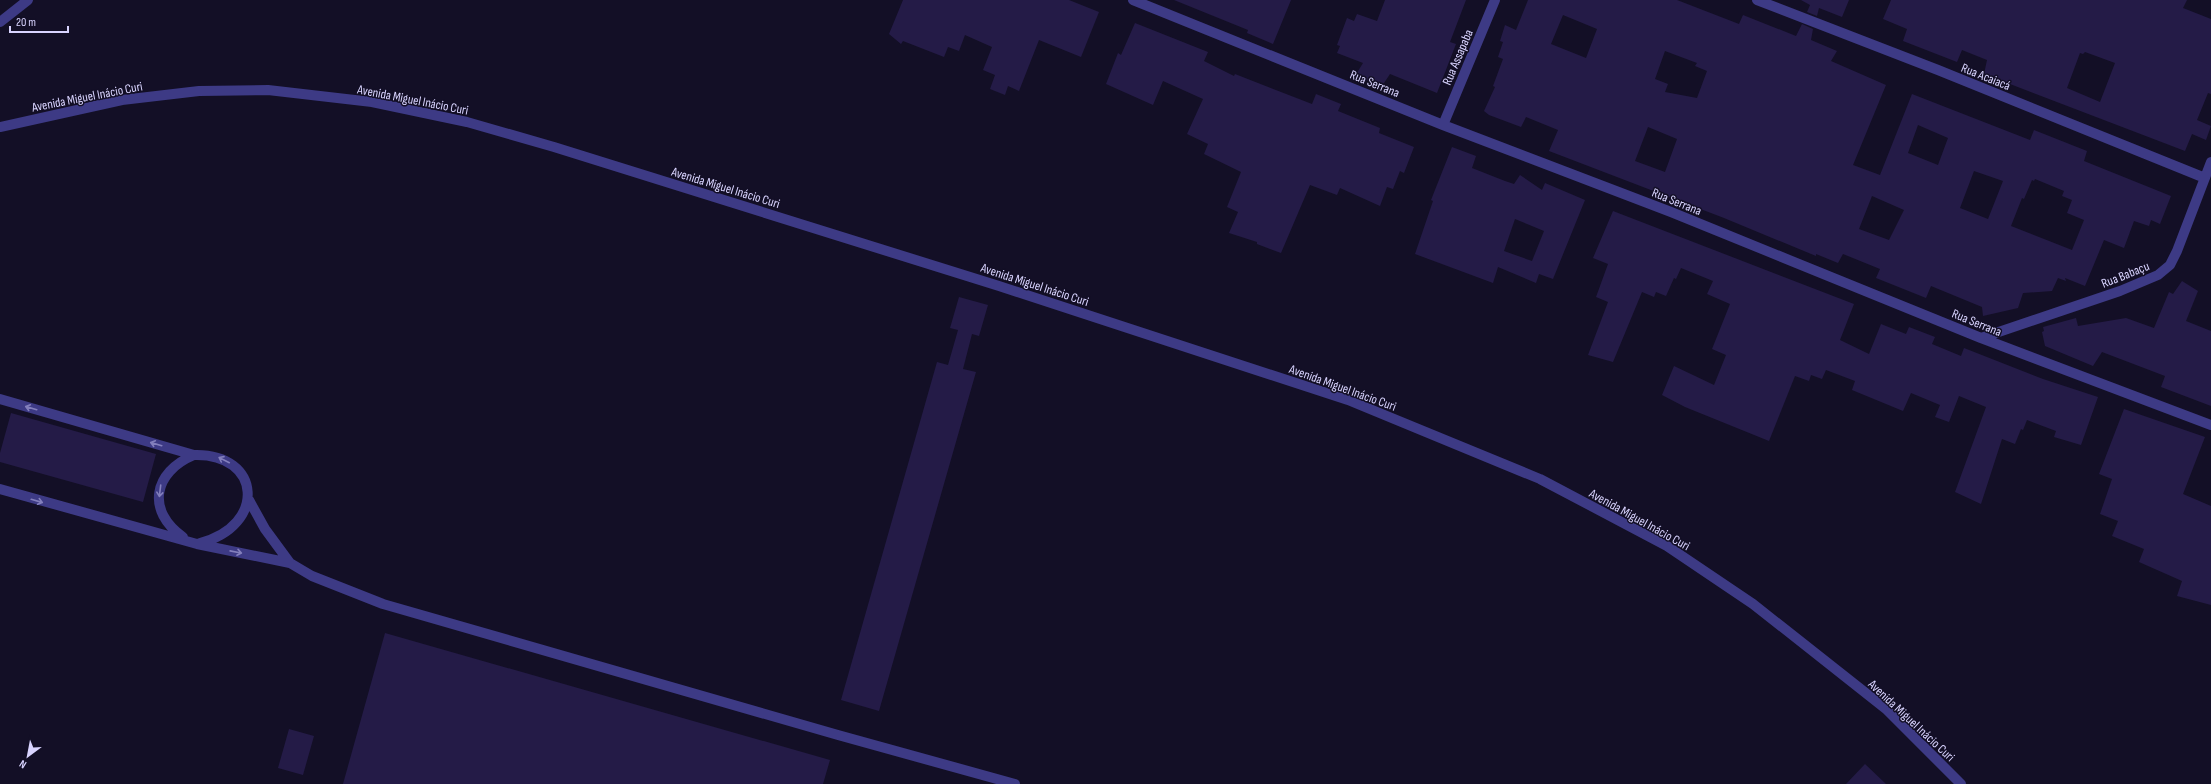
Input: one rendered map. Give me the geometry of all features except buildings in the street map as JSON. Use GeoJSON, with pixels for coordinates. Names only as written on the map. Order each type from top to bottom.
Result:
{"type":"FeatureCollection","features":[{"type":"Feature","properties":{"kind":"street"},"geometry":{"type":"LineString","coordinates":[[0,22],[28,0]]}},
{"type":"Feature","properties":{"kind":"street","name":"Rua Serrana"},"geometry":{"type":"LineString","coordinates":[[1133,0],[1443,124],[1671,212],[1981,338],[2211,425]]}},
{"type":"Feature","properties":{"kind":"street","name":"Rua Assapaba"},"geometry":{"type":"LineString","coordinates":[[1443,124],[1495,0]]}},
{"type":"Feature","properties":{"kind":"street","name":"Rua Acaiacá"},"geometry":{"type":"LineString","coordinates":[[1757,0],[1938,70],[2205,178]]}},
{"type":"Feature","properties":{"kind":"street","name":"Avenida Miguel Inácio Curi"},"geometry":{"type":"LineString","coordinates":[[0,127],[122,100],[199,91],[268,90],[372,102],[467,122],[554,147],[999,286],[1348,400],[1540,479],[1667,546],[1753,604],[1886,710],[1961,784]]}},
{"type":"Feature","properties":{"kind":"street","name":"Rua Babaçu"},"geometry":{"type":"LineString","coordinates":[[1981,338],[2120,291],[2158,275],[2170,264],[2177,251],[2211,162]]}},
{"type":"Feature","properties":{"kind":"street"},"geometry":{"type":"LineString","coordinates":[[0,399],[194,455]]}},
{"type":"Feature","properties":{"kind":"street"},"geometry":{"type":"LineString","coordinates":[[249,500],[241,519],[231,530],[215,539],[193,543],[174,531],[164,519],[159,505],[160,487],[166,475],[179,461],[194,455],[209,454],[224,459],[236,468],[245,481],[249,500],[265,529],[290,563]]}},
{"type":"Feature","properties":{"kind":"street"},"geometry":{"type":"LineString","coordinates":[[0,489],[193,543],[290,563],[312,576],[382,604],[838,735],[1015,784]]}}]}
